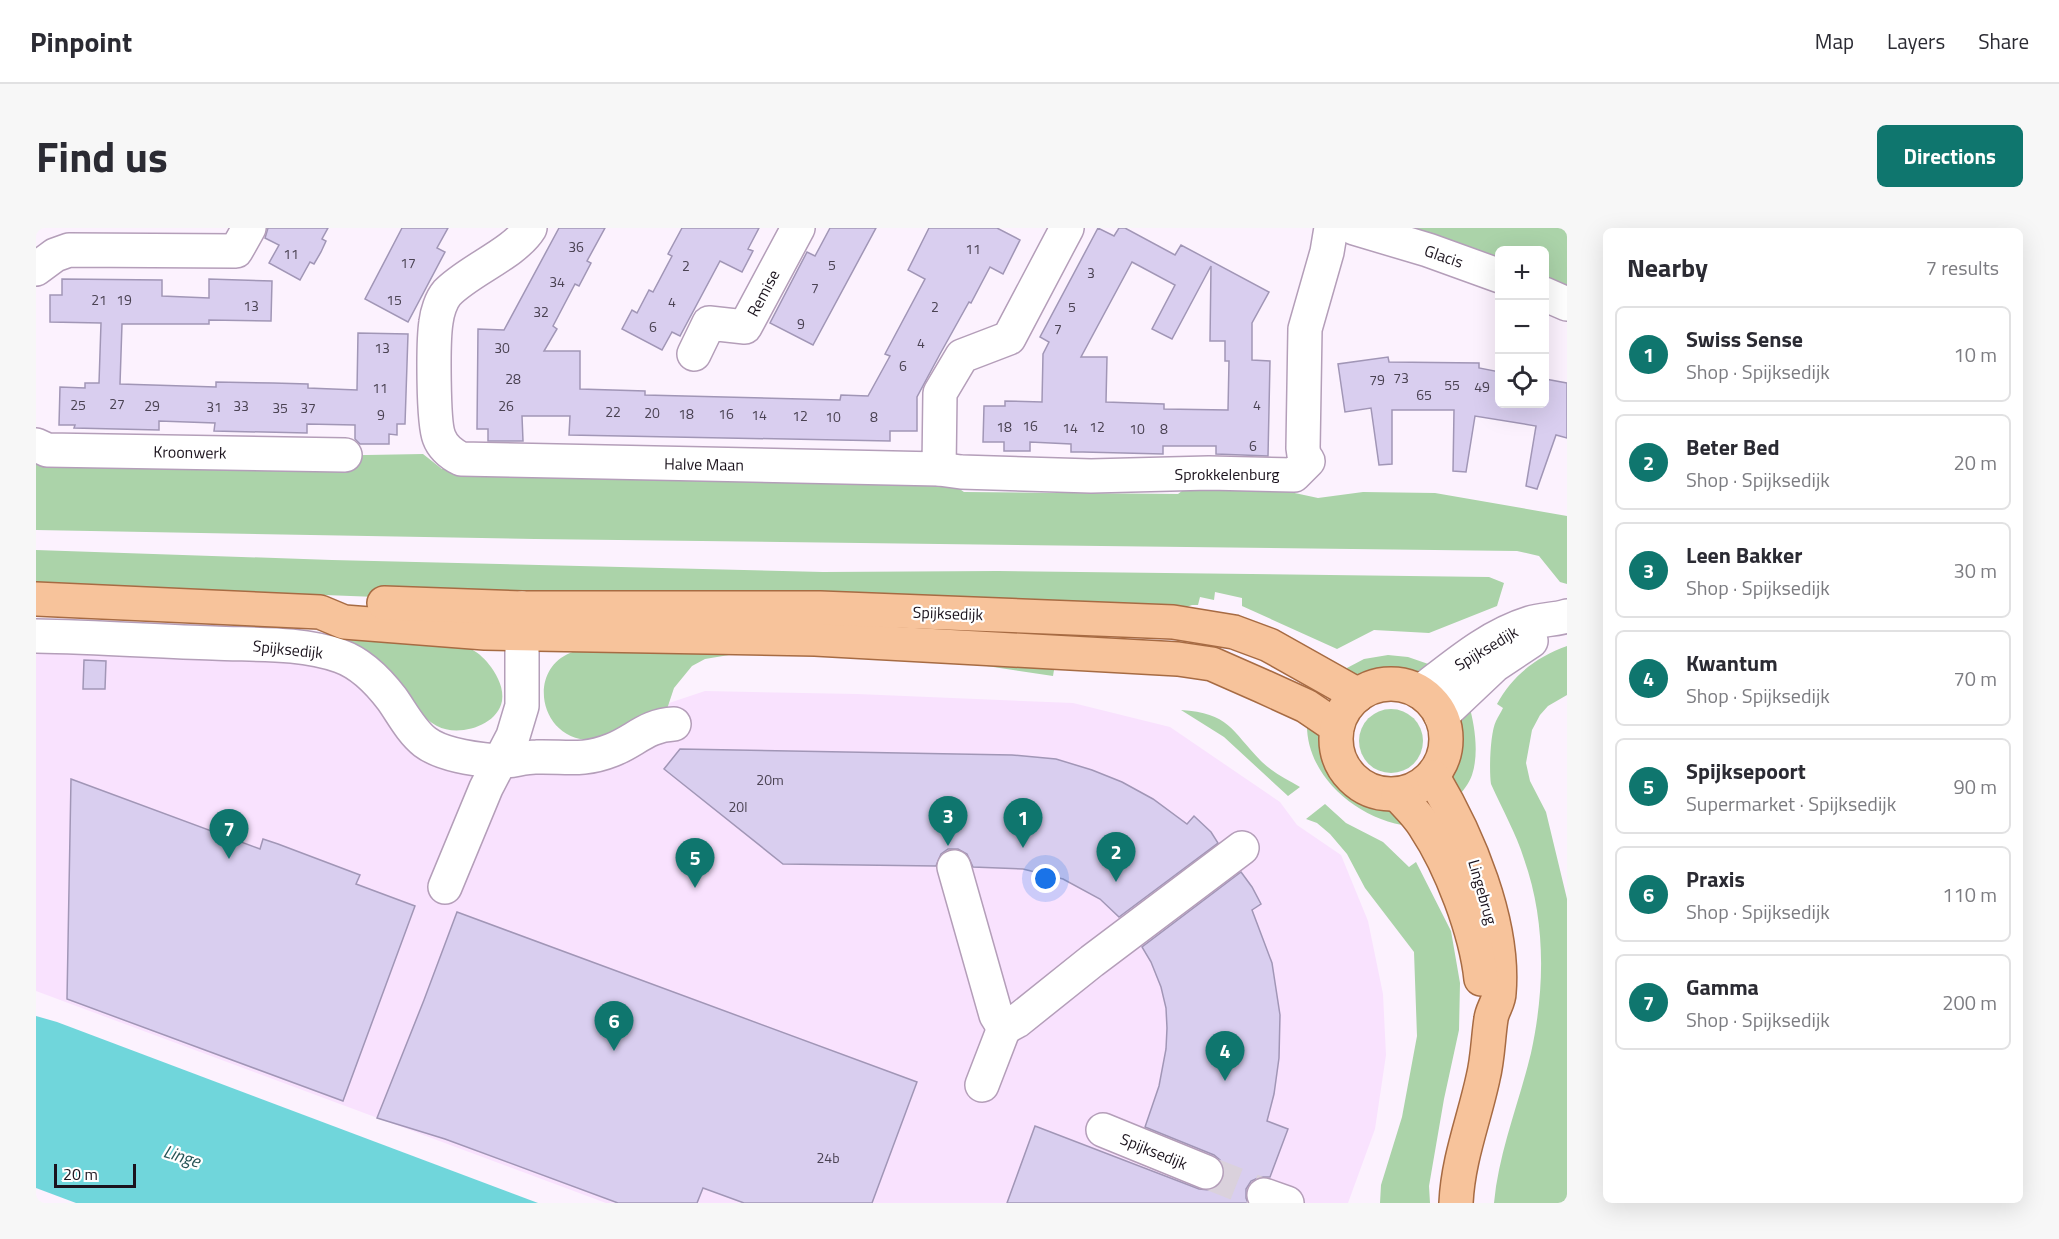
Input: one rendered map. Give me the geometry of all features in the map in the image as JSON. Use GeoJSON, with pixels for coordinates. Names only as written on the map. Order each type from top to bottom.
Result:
{"type":"FeatureCollection","features":[{"type":"Feature","properties":{"kind":"main road","name":"Spijksedijk"},"geometry":{"type":"LineString","coordinates":[[36,599],[320,612],[345,604],[380,603],[523,621],[1178,659],[1212,664],[1306,706],[1337,727]]}},
{"type":"Feature","properties":{"kind":"main road","name":"Spijksedijk"},"geometry":{"type":"LineString","coordinates":[[523,621],[820,608],[1173,622],[1234,632],[1269,645],[1358,695]]}},
{"type":"Feature","properties":{"kind":"main road"},"geometry":{"type":"LineString","coordinates":[[1388,684],[1404,686],[1420,692],[1432,702],[1445,726],[1444,758],[1432,777],[1413,790],[1398,795],[1379,794],[1361,786],[1347,773],[1338,756],[1337,727],[1345,709],[1358,695],[1372,687],[1388,684]]}},
{"type":"Feature","properties":{"kind":"main road","name":"Lingebrug"},"geometry":{"type":"LineString","coordinates":[[1432,777],[1459,823],[1476,863],[1496,938],[1499,985],[1499,995],[1491,1016],[1483,1079],[1467,1132],[1456,1203]]}},
{"type":"Feature","properties":{"kind":"main road","name":"Lingebrug"},"geometry":{"type":"LineString","coordinates":[[1398,795],[1425,825],[1459,896],[1476,951],[1483,996],[1491,1016]]}},
{"type":"Feature","properties":{"kind":"street"},"geometry":{"type":"LineString","coordinates":[[36,269],[55,255],[69,250],[236,251],[249,228]]}},
{"type":"Feature","properties":{"kind":"street","name":"Halve Maan"},"geometry":{"type":"LineString","coordinates":[[530,228],[519,240],[446,294],[437,312],[434,337],[436,428],[439,439],[453,455],[461,459],[939,469]]}},
{"type":"Feature","properties":{"kind":"street","name":"Remise"},"geometry":{"type":"LineString","coordinates":[[694,354],[709,323],[745,327],[798,228]]}},
{"type":"Feature","properties":{"kind":"street"},"geometry":{"type":"LineString","coordinates":[[939,469],[940,393],[962,356],[1009,338],[1067,228]]}},
{"type":"Feature","properties":{"kind":"street","name":"Sprokkelenburg"},"geometry":{"type":"LineString","coordinates":[[939,469],[961,472],[1091,476],[1209,473],[1294,475],[1308,461],[1304,455],[1305,329],[1327,252],[1331,228]]}},
{"type":"Feature","properties":{"kind":"street","name":"Glacis"},"geometry":{"type":"LineString","coordinates":[[1354,228],[1428,250],[1495,274]]}},
{"type":"Feature","properties":{"kind":"street"},"geometry":{"type":"LineString","coordinates":[[1549,296],[1567,304]]}},
{"type":"Feature","properties":{"kind":"street","name":"Kroonwerk"},"geometry":{"type":"LineString","coordinates":[[36,445],[47,450],[345,454]]}},
{"type":"Feature","properties":{"kind":"street","name":"Spijksedijk"},"geometry":{"type":"LineString","coordinates":[[1420,692],[1460,661],[1499,636],[1532,622],[1562,618]]}},
{"type":"Feature","properties":{"kind":"street","name":"Spijksedijk"},"geometry":{"type":"LineString","coordinates":[[1441,716],[1495,665],[1544,634],[1562,618]]}},
{"type":"Feature","properties":{"kind":"street"},"geometry":{"type":"LineString","coordinates":[[445,887],[498,762],[513,736],[522,706],[523,621]]}},
{"type":"Feature","properties":{"kind":"street","name":"Spijksedijk"},"geometry":{"type":"LineString","coordinates":[[36,636],[297,646],[332,654],[350,661],[374,679],[426,743],[455,754],[498,762],[534,757],[571,759],[591,756],[623,745],[652,728],[663,724],[674,724]]}},
{"type":"Feature","properties":{"kind":"street"},"geometry":{"type":"LineString","coordinates":[[982,1085],[1004,1028],[1017,1021],[1092,961],[1242,848]]}},
{"type":"Feature","properties":{"kind":"street"},"geometry":{"type":"LineString","coordinates":[[954,867],[996,1015],[1004,1028]]}},
{"type":"Feature","properties":{"kind":"street","name":"Spijksedijk"},"geometry":{"type":"LineString","coordinates":[[1103,1130],[1206,1172]]}},
{"type":"Feature","properties":{"kind":"shaded area"},"geometry":{"type":"Polygon","coordinates":[[[36,621],[289,627],[312,636],[404,690],[431,725],[463,743],[582,744],[654,708],[705,691],[857,694],[1073,703],[1170,727],[1280,802],[1297,825],[1341,855],[1368,921],[1383,994],[1386,1055],[1375,1129],[1348,1203],[606,1203],[36,991],[36,621]]]}},
{"type":"Feature","properties":{"kind":"green space"},"geometry":{"type":"Polygon","coordinates":[[[1405,228],[1567,228],[1567,286],[1549,279],[1549,246],[1495,246],[1495,257],[1405,228]]]}},
{"type":"Feature","properties":{"kind":"green space"},"geometry":{"type":"Polygon","coordinates":[[[423,454],[442,469],[939,475],[964,492],[1178,494],[1191,484],[1289,487],[1290,492],[1318,498],[1363,492],[1435,493],[1567,516],[1567,584],[1560,582],[1539,556],[1517,551],[535,539],[36,530],[36,461],[423,454]]]}},
{"type":"Feature","properties":{"kind":"green space"},"geometry":{"type":"Polygon","coordinates":[[[36,550],[823,572],[998,571],[1489,577],[1504,583],[1497,606],[1429,633],[1374,630],[1337,649],[1242,606],[1242,598],[1215,592],[1214,600],[1200,597],[1198,605],[1173,612],[428,599],[36,584],[36,550]]]}},
{"type":"Feature","properties":{"kind":"green space"},"geometry":{"type":"Polygon","coordinates":[[[330,628],[442,642],[471,649],[487,662],[498,679],[502,697],[499,710],[485,723],[465,730],[445,729],[437,726],[331,639],[330,628]]]}},
{"type":"Feature","properties":{"kind":"green space"},"geometry":{"type":"Polygon","coordinates":[[[747,644],[1032,660],[1055,664],[1053,676],[980,665],[747,652],[705,659],[692,666],[674,688],[667,709],[639,718],[609,737],[593,740],[575,738],[561,730],[551,718],[545,704],[544,689],[548,674],[556,662],[579,650],[618,645],[747,644]]]}},
{"type":"Feature","properties":{"kind":"green space"},"geometry":{"type":"Polygon","coordinates":[[[1567,646],[1567,695],[1548,706],[1540,715],[1532,730],[1526,763],[1530,781],[1546,812],[1567,899],[1567,1203],[1494,1203],[1500,1165],[1536,1029],[1541,955],[1536,906],[1524,859],[1491,784],[1491,743],[1496,721],[1503,708],[1497,704],[1510,685],[1535,662],[1567,646]]]}},
{"type":"Feature","properties":{"kind":"green space"},"geometry":{"type":"Polygon","coordinates":[[[1388,655],[1408,657],[1437,667],[1414,677],[1387,675],[1354,678],[1345,669],[1364,659],[1388,655]]]}},
{"type":"Feature","properties":{"kind":"green space"},"geometry":{"type":"Polygon","coordinates":[[[1469,705],[1476,749],[1474,767],[1471,778],[1456,799],[1450,780],[1451,771],[1461,714],[1469,705]]]}},
{"type":"Feature","properties":{"kind":"green space"},"geometry":{"type":"Polygon","coordinates":[[[1391,709],[1409,715],[1417,723],[1423,741],[1417,759],[1409,767],[1391,773],[1373,767],[1365,759],[1359,741],[1365,723],[1373,715],[1391,709]]]}},
{"type":"Feature","properties":{"kind":"green space"},"geometry":{"type":"Polygon","coordinates":[[[1181,710],[1210,715],[1219,719],[1235,732],[1265,765],[1300,787],[1288,796],[1224,737],[1181,710]]]}},
{"type":"Feature","properties":{"kind":"green space"},"geometry":{"type":"Polygon","coordinates":[[[1307,722],[1322,735],[1331,766],[1338,780],[1347,790],[1361,799],[1392,810],[1409,826],[1371,815],[1338,792],[1325,777],[1315,760],[1309,742],[1307,722]]]}},
{"type":"Feature","properties":{"kind":"green space"},"geometry":{"type":"Polygon","coordinates":[[[1325,804],[1346,823],[1383,842],[1409,867],[1416,862],[1451,931],[1460,983],[1459,1030],[1429,1186],[1430,1203],[1380,1203],[1381,1185],[1402,1117],[1417,1036],[1414,952],[1365,888],[1347,854],[1330,834],[1317,823],[1306,819],[1325,804]]]}},
{"type":"Feature","properties":{"kind":"water","name":"Linge"},"geometry":{"type":"Polygon","coordinates":[[[36,1016],[538,1203],[76,1203],[36,1188],[36,1016]]]}},
{"type":"Feature","properties":{"kind":"building"},"geometry":{"type":"Polygon","coordinates":[[[268,228],[328,228],[322,239],[326,241],[321,252],[314,264],[310,262],[300,280],[269,263],[279,245],[265,238],[268,228]]]}},
{"type":"Feature","properties":{"kind":"building"},"geometry":{"type":"Polygon","coordinates":[[[402,228],[448,228],[437,248],[445,252],[408,322],[365,299],[402,228]]]}},
{"type":"Feature","properties":{"kind":"building"},"geometry":{"type":"Polygon","coordinates":[[[559,228],[605,228],[587,261],[591,263],[579,286],[575,284],[553,326],[557,329],[544,351],[580,351],[580,389],[645,391],[645,395],[840,400],[841,395],[868,396],[890,356],[885,354],[925,279],[908,270],[929,228],[997,228],[1020,240],[1003,274],[990,267],[940,354],[917,397],[917,431],[890,431],[890,441],[569,435],[570,416],[522,416],[523,441],[488,441],[488,429],[477,429],[478,329],[504,330],[559,228]]]}},
{"type":"Feature","properties":{"kind":"building"},"geometry":{"type":"Polygon","coordinates":[[[682,228],[759,228],[748,249],[753,251],[742,272],[720,261],[680,336],[672,332],[662,350],[622,329],[632,310],[637,313],[649,290],[653,292],[672,256],[668,254],[682,228]]]}},
{"type":"Feature","properties":{"kind":"building"},"geometry":{"type":"Polygon","coordinates":[[[830,228],[876,228],[813,345],[770,323],[807,252],[815,256],[830,228]]]}},
{"type":"Feature","properties":{"kind":"building"},"geometry":{"type":"Polygon","coordinates":[[[1098,228],[1114,236],[1119,228],[1125,228],[1175,255],[1181,245],[1269,292],[1252,323],[1252,360],[1270,361],[1268,456],[1216,454],[1216,446],[1163,446],[1163,454],[1071,452],[1071,444],[1030,442],[1030,451],[1004,451],[1004,442],[983,442],[984,406],[1005,406],[1005,401],[1042,402],[1043,354],[1049,342],[1040,337],[1098,228]],[[1132,262],[1081,357],[1107,357],[1106,402],[1164,404],[1164,409],[1228,410],[1229,361],[1225,361],[1225,341],[1210,341],[1211,266],[1172,339],[1152,329],[1175,285],[1132,262]]]}},
{"type":"Feature","properties":{"kind":"building"},"geometry":{"type":"Polygon","coordinates":[[[62,279],[162,280],[162,296],[209,298],[209,279],[272,281],[271,321],[209,320],[209,324],[122,324],[120,384],[216,387],[216,382],[273,383],[308,384],[308,388],[357,390],[358,333],[408,334],[405,424],[397,424],[397,435],[389,434],[389,444],[360,444],[355,439],[355,425],[307,424],[307,433],[214,431],[215,423],[159,421],[159,430],[74,428],[75,425],[59,425],[60,387],[85,388],[85,383],[99,383],[101,323],[50,322],[50,295],[62,295],[62,279]]]}},
{"type":"Feature","properties":{"kind":"building"},"geometry":{"type":"Polygon","coordinates":[[[1388,357],[1389,362],[1479,363],[1479,368],[1495,371],[1495,408],[1549,408],[1549,380],[1567,383],[1567,438],[1556,435],[1537,489],[1526,486],[1536,426],[1475,416],[1466,472],[1453,471],[1454,410],[1392,410],[1392,464],[1379,465],[1371,408],[1345,412],[1338,364],[1388,357]]]}},
{"type":"Feature","properties":{"kind":"building"},"geometry":{"type":"Polygon","coordinates":[[[84,660],[106,661],[105,689],[83,689],[84,660]]]}},
{"type":"Feature","properties":{"kind":"building"},"geometry":{"type":"Polygon","coordinates":[[[680,749],[1012,755],[1056,759],[1122,782],[1153,799],[1187,824],[1194,816],[1211,832],[1218,843],[1119,917],[1100,899],[1063,879],[1023,869],[973,867],[967,854],[958,849],[948,849],[941,854],[936,866],[783,864],[664,769],[680,749]]]}},
{"type":"Feature","properties":{"kind":"building"},"geometry":{"type":"Polygon","coordinates":[[[71,779],[260,849],[263,839],[278,844],[360,875],[356,884],[415,906],[343,1101],[67,999],[71,779]]]}},
{"type":"Feature","properties":{"kind":"building"},"geometry":{"type":"Polygon","coordinates":[[[1241,872],[1261,904],[1252,910],[1272,963],[1280,1015],[1279,1058],[1274,1094],[1267,1121],[1288,1129],[1270,1177],[1260,1177],[1251,1181],[1246,1189],[1248,1203],[1007,1203],[1035,1126],[1199,1189],[1209,1190],[1217,1187],[1223,1180],[1224,1169],[1220,1160],[1214,1155],[1145,1127],[1159,1086],[1166,1049],[1167,1028],[1166,1008],[1161,987],[1142,947],[1241,872]]]}},
{"type":"Feature","properties":{"kind":"building"},"geometry":{"type":"Polygon","coordinates":[[[457,912],[917,1082],[872,1203],[744,1203],[703,1188],[697,1203],[618,1203],[445,1139],[377,1118],[457,912]]]}},
{"type":"Feature","properties":{"kind":"tunnel"},"geometry":{"type":"LineString","coordinates":[[1206,1172],[1264,1195]]}},
{"type":"Feature","properties":{"kind":"place","name":"Leen Bakker"},"geometry":{"type":"Point","coordinates":[948,846]}},
{"type":"Feature","properties":{"kind":"place","name":"Swiss Sense"},"geometry":{"type":"Point","coordinates":[1023,848]}},
{"type":"Feature","properties":{"kind":"place","name":"Gamma"},"geometry":{"type":"Point","coordinates":[229,859]}},
{"type":"Feature","properties":{"kind":"place","name":"Beter Bed"},"geometry":{"type":"Point","coordinates":[1116,882]}},
{"type":"Feature","properties":{"kind":"place","name":"Spijksepoort"},"geometry":{"type":"Point","coordinates":[695,888]}},
{"type":"Feature","properties":{"kind":"place","name":"Praxis"},"geometry":{"type":"Point","coordinates":[614,1051]}},
{"type":"Feature","properties":{"kind":"place","name":"Kwantum"},"geometry":{"type":"Point","coordinates":[1225,1081]}}]}
